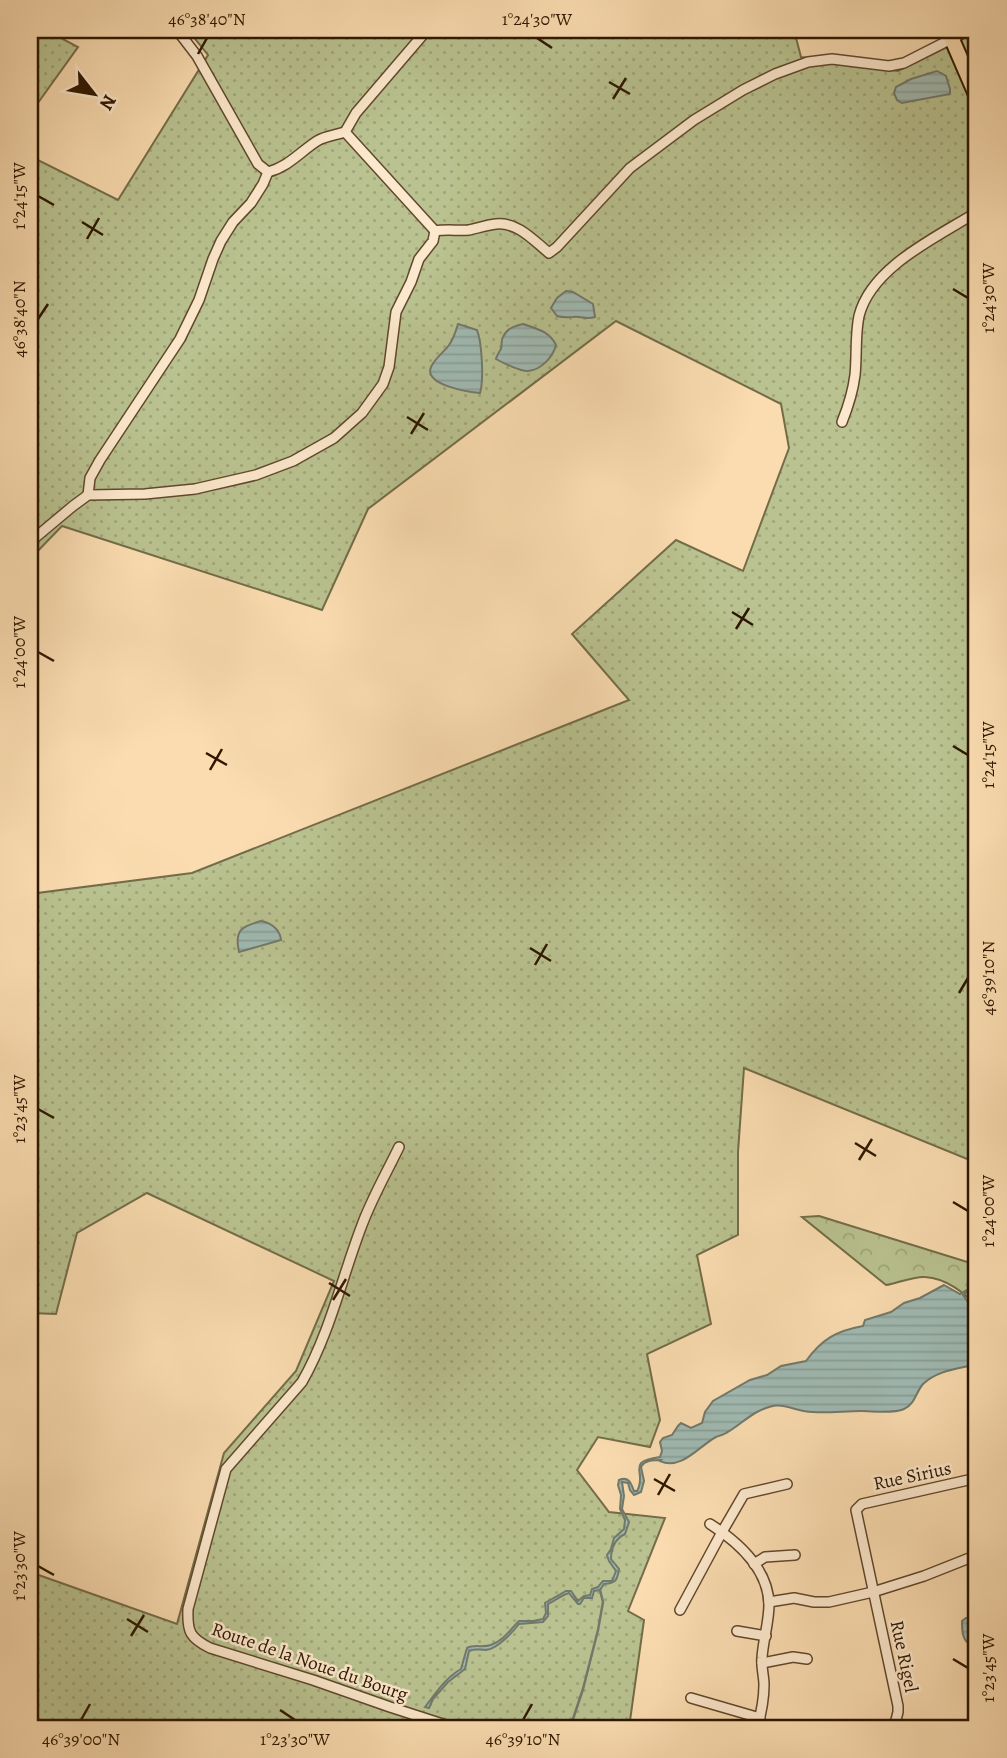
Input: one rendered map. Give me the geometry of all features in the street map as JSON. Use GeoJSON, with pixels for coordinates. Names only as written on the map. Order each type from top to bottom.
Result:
{"type":"FeatureCollection","features":[{"type":"Feature","properties":{"kind":"main road"},"geometry":{"type":"LineString","coordinates":[[950,35],[977,97]]}},
{"type":"Feature","properties":{"kind":"street"},"geometry":{"type":"LineString","coordinates":[[177,30],[197,56],[258,164],[268,172]]}},
{"type":"Feature","properties":{"kind":"street"},"geometry":{"type":"LineString","coordinates":[[268,172],[297,158],[319,140],[345,132],[356,113],[427,30]]}},
{"type":"Feature","properties":{"kind":"street"},"geometry":{"type":"LineString","coordinates":[[435,231],[509,224],[519,228],[549,253],[630,169],[694,120],[743,90],[808,62],[832,60],[889,66],[904,63],[950,35],[969,30]]}},
{"type":"Feature","properties":{"kind":"street"},"geometry":{"type":"LineString","coordinates":[[345,132],[435,231]]}},
{"type":"Feature","properties":{"kind":"street"},"geometry":{"type":"LineString","coordinates":[[88,495],[90,478],[100,460],[180,339],[192,316],[221,241],[233,222],[251,203],[268,172]]}},
{"type":"Feature","properties":{"kind":"street"},"geometry":{"type":"LineString","coordinates":[[842,422],[853,387],[859,316],[870,291],[885,272],[977,212]]}},
{"type":"Feature","properties":{"kind":"street"},"geometry":{"type":"LineString","coordinates":[[30,542],[88,495],[145,494],[195,489],[256,475],[293,461],[334,438],[362,413],[383,384],[396,312],[419,259],[433,241],[435,231]]}},
{"type":"Feature","properties":{"kind":"street","name":"Route de la Noue du Bourg"},"geometry":{"type":"LineString","coordinates":[[399,1147],[363,1221],[324,1337],[311,1366],[302,1382],[226,1469],[188,1609],[187,1626],[192,1636],[210,1648],[455,1728]]}},
{"type":"Feature","properties":{"kind":"street","name":"Rue Sirius"},"geometry":{"type":"LineString","coordinates":[[873,1592],[857,1507],[862,1503],[977,1478]]}},
{"type":"Feature","properties":{"kind":"street"},"geometry":{"type":"LineString","coordinates":[[680,1610],[744,1494],[786,1484]]}},
{"type":"Feature","properties":{"kind":"street"},"geometry":{"type":"LineString","coordinates":[[691,1698],[760,1725],[764,1684],[762,1663],[769,1602],[764,1581],[742,1548],[710,1524]]}},
{"type":"Feature","properties":{"kind":"street"},"geometry":{"type":"LineString","coordinates":[[754,1564],[765,1557],[795,1555]]}},
{"type":"Feature","properties":{"kind":"street"},"geometry":{"type":"LineString","coordinates":[[769,1602],[794,1598],[822,1602],[873,1592],[977,1555]]}},
{"type":"Feature","properties":{"kind":"street","name":"Rue Rigel"},"geometry":{"type":"LineString","coordinates":[[873,1592],[898,1706],[894,1728]]}},
{"type":"Feature","properties":{"kind":"street"},"geometry":{"type":"LineString","coordinates":[[737,1631],[766,1636]]}},
{"type":"Feature","properties":{"kind":"street"},"geometry":{"type":"LineString","coordinates":[[762,1663],[793,1657],[807,1659]]}},
{"type":"Feature","properties":{"kind":"green space"},"geometry":{"type":"Polygon","coordinates":[[[30,30],[46,30],[78,47],[30,114],[30,30]]]}},
{"type":"Feature","properties":{"kind":"green space"},"geometry":{"type":"Polygon","coordinates":[[[188,30],[794,30],[801,57],[898,71],[977,30],[977,1163],[744,1068],[738,1152],[738,1235],[697,1255],[711,1324],[647,1354],[660,1420],[650,1447],[598,1437],[577,1470],[609,1512],[665,1518],[628,1611],[644,1620],[629,1728],[30,1728],[30,1572],[177,1624],[224,1453],[296,1371],[334,1281],[147,1193],[77,1233],[56,1314],[30,1313],[30,894],[192,873],[629,700],[572,634],[676,540],[743,571],[789,448],[781,404],[616,321],[368,509],[322,610],[62,526],[30,559],[30,156],[118,200],[208,55],[188,30]]]}},
{"type":"Feature","properties":{"kind":"green space"},"geometry":{"type":"Polygon","coordinates":[[[819,1216],[977,1265],[977,1309],[955,1287],[933,1278],[916,1278],[886,1285],[802,1217],[819,1216]]]}},
{"type":"Feature","properties":{"kind":"water"},"geometry":{"type":"Polygon","coordinates":[[[937,71],[946,76],[950,94],[902,103],[897,100],[894,93],[896,87],[937,71]]]}},
{"type":"Feature","properties":{"kind":"water"},"geometry":{"type":"Polygon","coordinates":[[[566,291],[573,292],[593,304],[595,317],[557,316],[551,308],[557,298],[566,291]]]}},
{"type":"Feature","properties":{"kind":"water"},"geometry":{"type":"Polygon","coordinates":[[[458,324],[477,330],[482,362],[480,393],[440,383],[430,373],[437,358],[452,340],[458,324]]]}},
{"type":"Feature","properties":{"kind":"water"},"geometry":{"type":"Polygon","coordinates":[[[523,324],[546,334],[556,345],[546,362],[528,371],[496,359],[505,334],[523,324]]]}},
{"type":"Feature","properties":{"kind":"water"},"geometry":{"type":"Polygon","coordinates":[[[261,921],[275,928],[281,940],[239,952],[238,939],[241,930],[261,921]]]}},
{"type":"Feature","properties":{"kind":"water"},"geometry":{"type":"Polygon","coordinates":[[[944,1285],[960,1294],[967,1290],[971,1292],[963,1295],[977,1315],[977,1364],[929,1379],[911,1404],[899,1411],[819,1412],[774,1406],[753,1414],[682,1460],[675,1463],[655,1460],[645,1463],[641,1467],[644,1481],[641,1492],[634,1495],[628,1483],[622,1482],[622,1509],[629,1522],[625,1534],[616,1541],[612,1551],[611,1559],[619,1569],[615,1581],[604,1584],[600,1590],[594,1591],[592,1598],[584,1598],[580,1604],[569,1593],[564,1595],[548,1604],[548,1616],[543,1622],[519,1624],[495,1647],[469,1651],[465,1669],[448,1682],[429,1708],[425,1707],[445,1681],[461,1669],[467,1648],[495,1643],[519,1621],[543,1619],[546,1613],[545,1603],[566,1591],[571,1591],[578,1601],[584,1596],[590,1595],[592,1589],[603,1581],[612,1581],[616,1571],[607,1555],[614,1538],[624,1529],[625,1520],[620,1509],[619,1480],[627,1480],[634,1491],[637,1491],[640,1484],[640,1465],[649,1459],[660,1457],[660,1442],[672,1435],[681,1423],[691,1428],[702,1423],[705,1412],[713,1401],[781,1366],[806,1361],[830,1337],[863,1326],[865,1320],[891,1312],[904,1303],[944,1285]]]}},
{"type":"Feature","properties":{"kind":"water"},"geometry":{"type":"Polygon","coordinates":[[[970,1618],[977,1628],[977,1643],[971,1645],[964,1638],[962,1631],[962,1621],[970,1618]]]}},
{"type":"Feature","properties":{"kind":"waterway"},"geometry":{"type":"LineString","coordinates":[[570,1728],[598,1630],[603,1602],[600,1590]]}}]}
